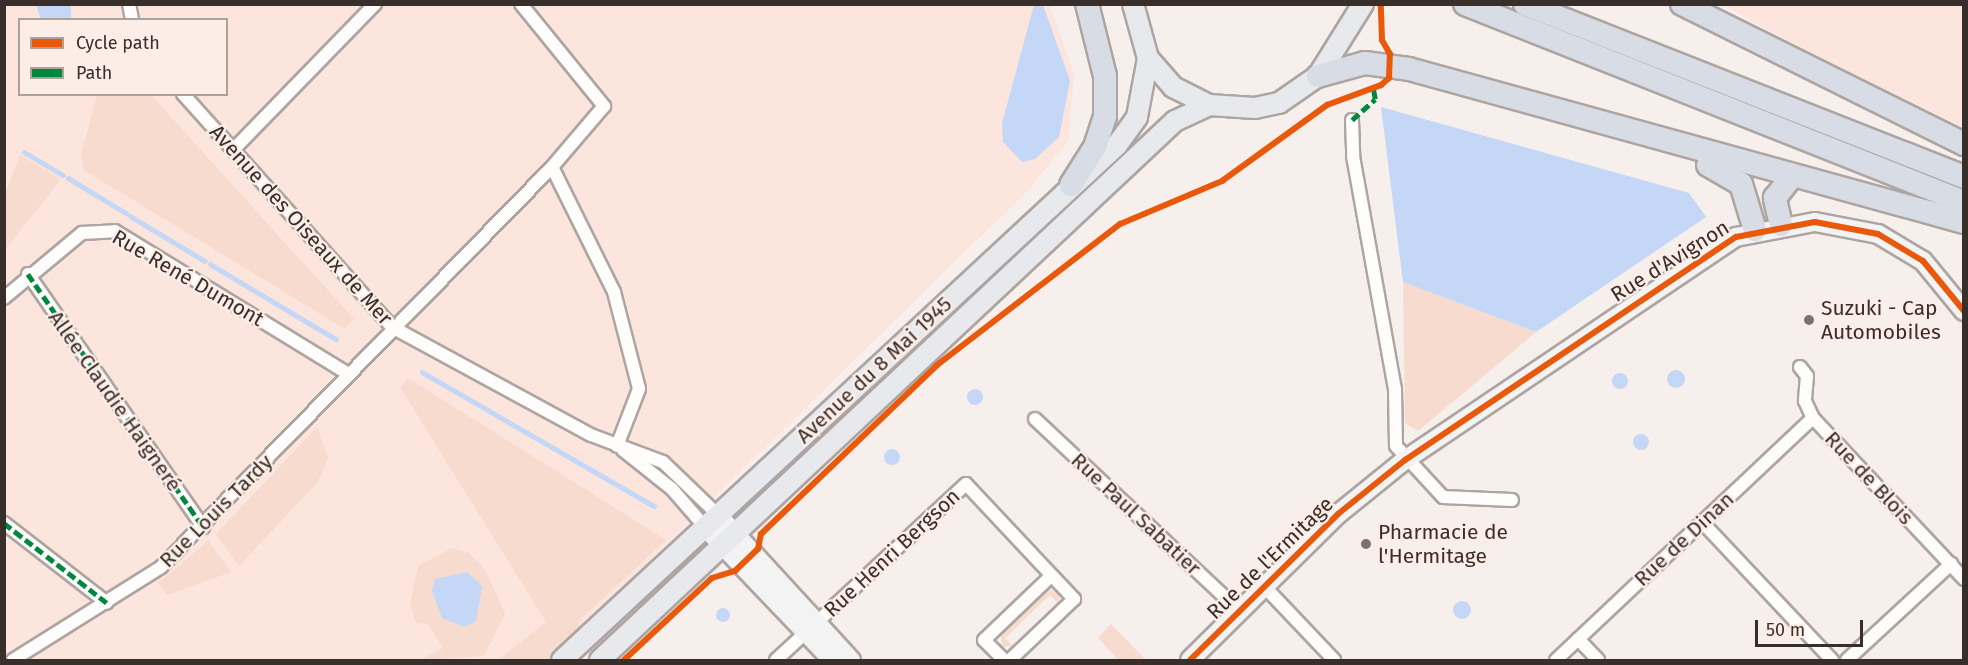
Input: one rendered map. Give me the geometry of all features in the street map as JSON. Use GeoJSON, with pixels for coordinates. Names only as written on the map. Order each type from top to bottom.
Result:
{"type":"FeatureCollection","features":[{"type":"Feature","properties":{"kind":"highway"},"geometry":{"type":"LineString","coordinates":[[1071,185],[1095,147],[1105,117],[1103,65],[1087,4]]}},
{"type":"Feature","properties":{"kind":"highway"},"geometry":{"type":"LineString","coordinates":[[1465,4],[1964,202]]}},
{"type":"Feature","properties":{"kind":"highway"},"geometry":{"type":"LineString","coordinates":[[1525,4],[1964,177]]}},
{"type":"Feature","properties":{"kind":"highway"},"geometry":{"type":"LineString","coordinates":[[1682,4],[1964,144]]}},
{"type":"Feature","properties":{"kind":"highway"},"geometry":{"type":"LineString","coordinates":[[1318,76],[1365,63],[1409,69],[1790,179],[1964,222]]}},
{"type":"Feature","properties":{"kind":"highway"},"geometry":{"type":"LineString","coordinates":[[1655,140],[1741,184],[1755,230]]}},
{"type":"Feature","properties":{"kind":"highway"},"geometry":{"type":"LineString","coordinates":[[1781,225],[1775,198],[1790,179]]}},
{"type":"Feature","properties":{"kind":"main road","name":"Avenue du 8 Mai 1945"},"geometry":{"type":"LineString","coordinates":[[562,660],[1130,130],[1143,102],[1148,58],[1133,4]]}},
{"type":"Feature","properties":{"kind":"main road","name":"Avenue du 8 Mai 1945"},"geometry":{"type":"LineString","coordinates":[[1148,58],[1173,87],[1209,105],[1255,108],[1279,103],[1318,76],[1363,4]]}},
{"type":"Feature","properties":{"kind":"main road","name":"Avenue du 8 Mai 1945"},"geometry":{"type":"LineString","coordinates":[[600,660],[1175,121],[1209,105]]}},
{"type":"Feature","properties":{"kind":"street"},"geometry":{"type":"LineString","coordinates":[[233,150],[375,4]]}},
{"type":"Feature","properties":{"kind":"street","name":"Rue Louis Tardy"},"geometry":{"type":"LineString","coordinates":[[13,660],[161,567],[203,527],[392,327],[552,167],[604,106],[521,4]]}},
{"type":"Feature","properties":{"kind":"street","name":"Avenue des Oiseaux de Mer"},"geometry":{"type":"LineString","coordinates":[[185,96],[392,327],[617,446],[663,462],[711,521],[811,628],[851,660]]}},
{"type":"Feature","properties":{"kind":"street"},"geometry":{"type":"LineString","coordinates":[[1352,120],[1353,156],[1395,389],[1393,432],[1405,460],[1443,497],[1512,500]]}},
{"type":"Feature","properties":{"kind":"street"},"geometry":{"type":"LineString","coordinates":[[552,167],[614,292],[639,388],[617,446]]}},
{"type":"Feature","properties":{"kind":"street","name":"Rue d'Avignon"},"geometry":{"type":"LineString","coordinates":[[1405,460],[1692,261],[1755,230],[1815,222],[1878,234],[1923,261],[1964,311]]}},
{"type":"Feature","properties":{"kind":"street","name":"Rue René Dumont"},"geometry":{"type":"LineString","coordinates":[[4,298],[28,274],[82,233],[115,231],[348,374]]}},
{"type":"Feature","properties":{"kind":"street","name":"Allée Claudie Haigneré"},"geometry":{"type":"LineString","coordinates":[[28,274],[203,527]]}},
{"type":"Feature","properties":{"kind":"street","name":"Rue de Blois"},"geometry":{"type":"LineString","coordinates":[[1800,367],[1807,376],[1805,401],[1813,418],[1964,579]]}},
{"type":"Feature","properties":{"kind":"street","name":"Rue Paul Sabatier"},"geometry":{"type":"LineString","coordinates":[[1035,418],[1237,609]]}},
{"type":"Feature","properties":{"kind":"street","name":"Rue de Dinan"},"geometry":{"type":"LineString","coordinates":[[1556,660],[1813,418]]}},
{"type":"Feature","properties":{"kind":"street","name":"Avenue des Oiseaux de Mer"},"geometry":{"type":"LineString","coordinates":[[617,446],[711,521]]}},
{"type":"Feature","properties":{"kind":"street","name":"Rue de l'Ermitage"},"geometry":{"type":"LineString","coordinates":[[1190,660],[1263,584],[1405,460]]}},
{"type":"Feature","properties":{"kind":"street","name":"Rue Henri Bergson"},"geometry":{"type":"LineString","coordinates":[[811,628],[966,484],[1074,599],[1010,660]]}},
{"type":"Feature","properties":{"kind":"street"},"geometry":{"type":"LineString","coordinates":[[1702,522],[1832,660]]}},
{"type":"Feature","properties":{"kind":"street"},"geometry":{"type":"LineString","coordinates":[[4,523],[107,603]]}},
{"type":"Feature","properties":{"kind":"street"},"geometry":{"type":"LineString","coordinates":[[1847,660],[1951,564]]}},
{"type":"Feature","properties":{"kind":"street"},"geometry":{"type":"LineString","coordinates":[[1004,660],[984,640],[1052,576]]}},
{"type":"Feature","properties":{"kind":"street"},"geometry":{"type":"LineString","coordinates":[[1263,584],[1334,660]]}},
{"type":"Feature","properties":{"kind":"street"},"geometry":{"type":"LineString","coordinates":[[776,660],[811,628]]}},
{"type":"Feature","properties":{"kind":"street","name":"Avenue des Oiseaux de Mer"},"geometry":{"type":"LineString","coordinates":[[811,628],[832,660]]}},
{"type":"Feature","properties":{"kind":"street"},"geometry":{"type":"LineString","coordinates":[[1578,639],[1598,660]]}},
{"type":"Feature","properties":{"kind":"shaded area"},"geometry":{"type":"Polygon","coordinates":[[[5,5],[1050,5],[1074,75],[1068,141],[1028,190],[581,628],[540,660],[5,660],[5,5]]]}},
{"type":"Feature","properties":{"kind":"shaded area"},"geometry":{"type":"Polygon","coordinates":[[[1723,5],[1963,5],[1963,127],[1792,43],[1723,5]]]}},
{"type":"Feature","properties":{"kind":"shaded area"},"geometry":{"type":"Polygon","coordinates":[[[97,96],[152,96],[354,319],[345,329],[84,170],[81,155],[97,96]]]}},
{"type":"Feature","properties":{"kind":"shaded area"},"geometry":{"type":"Polygon","coordinates":[[[20,155],[61,179],[5,250],[5,195],[20,155]]]}},
{"type":"Feature","properties":{"kind":"shaded area"},"geometry":{"type":"Polygon","coordinates":[[[1403,282],[1536,332],[1418,431],[1405,423],[1403,282]]]}},
{"type":"Feature","properties":{"kind":"shaded area"},"geometry":{"type":"Polygon","coordinates":[[[408,378],[666,540],[579,621],[580,633],[550,660],[498,660],[546,622],[400,387],[408,378]]]}},
{"type":"Feature","properties":{"kind":"shaded area"},"geometry":{"type":"Polygon","coordinates":[[[317,427],[328,458],[317,483],[239,566],[216,534],[317,427]]]}},
{"type":"Feature","properties":{"kind":"shaded area"},"geometry":{"type":"Polygon","coordinates":[[[208,541],[231,572],[167,595],[158,583],[208,541]]]}},
{"type":"Feature","properties":{"kind":"shaded area"},"geometry":{"type":"Polygon","coordinates":[[[452,548],[468,552],[486,571],[505,614],[484,656],[420,660],[443,648],[428,624],[416,623],[410,604],[418,566],[452,548]]]}},
{"type":"Feature","properties":{"kind":"shaded area"},"geometry":{"type":"Polygon","coordinates":[[[1047,589],[1060,593],[1058,603],[1050,595],[1005,638],[1013,646],[1003,647],[1000,634],[1047,589]]]}},
{"type":"Feature","properties":{"kind":"shaded area"},"geometry":{"type":"Polygon","coordinates":[[[1111,624],[1146,660],[1118,660],[1098,638],[1111,624]]]}},
{"type":"Feature","properties":{"kind":"water"},"geometry":{"type":"Polygon","coordinates":[[[36,5],[71,5],[71,18],[41,18],[36,5]]]}},
{"type":"Feature","properties":{"kind":"water"},"geometry":{"type":"Polygon","coordinates":[[[1034,5],[1043,5],[1070,81],[1059,137],[1035,159],[1022,162],[1003,142],[1002,123],[1034,5]]]}},
{"type":"Feature","properties":{"kind":"water"},"geometry":{"type":"Polygon","coordinates":[[[1381,107],[1689,193],[1706,217],[1536,332],[1403,282],[1381,107]]]}},
{"type":"Feature","properties":{"kind":"water"},"geometry":{"type":"Polygon","coordinates":[[[1676,370],[1682,373],[1685,379],[1682,385],[1676,388],[1670,385],[1667,379],[1670,373],[1676,370]]]}},
{"type":"Feature","properties":{"kind":"water"},"geometry":{"type":"Polygon","coordinates":[[[1620,373],[1626,375],[1628,381],[1626,387],[1620,389],[1614,387],[1612,381],[1614,375],[1620,373]]]}},
{"type":"Feature","properties":{"kind":"water"},"geometry":{"type":"Polygon","coordinates":[[[972,389],[978,389],[983,397],[981,403],[972,405],[967,400],[967,394],[972,389]]]}},
{"type":"Feature","properties":{"kind":"water"},"geometry":{"type":"Polygon","coordinates":[[[1641,434],[1649,442],[1641,450],[1633,442],[1641,434]]]}},
{"type":"Feature","properties":{"kind":"water"},"geometry":{"type":"Polygon","coordinates":[[[889,449],[895,449],[900,457],[898,463],[889,465],[884,460],[884,454],[889,449]]]}},
{"type":"Feature","properties":{"kind":"water"},"geometry":{"type":"Polygon","coordinates":[[[467,572],[482,586],[476,621],[464,627],[442,618],[432,591],[435,579],[467,572]]]}},
{"type":"Feature","properties":{"kind":"water"},"geometry":{"type":"Polygon","coordinates":[[[1462,601],[1468,604],[1471,610],[1468,616],[1462,619],[1456,616],[1453,610],[1456,604],[1462,601]]]}},
{"type":"Feature","properties":{"kind":"water"},"geometry":{"type":"Polygon","coordinates":[[[720,608],[726,608],[730,615],[726,622],[720,622],[716,618],[716,612],[720,608]]]}},
{"type":"Feature","properties":{"kind":"waterway"},"geometry":{"type":"LineString","coordinates":[[24,152],[63,175]]}},
{"type":"Feature","properties":{"kind":"waterway"},"geometry":{"type":"LineString","coordinates":[[68,178],[126,213]]}},
{"type":"Feature","properties":{"kind":"waterway"},"geometry":{"type":"LineString","coordinates":[[130,216],[205,261]]}},
{"type":"Feature","properties":{"kind":"waterway"},"geometry":{"type":"LineString","coordinates":[[210,264],[336,339]]}},
{"type":"Feature","properties":{"kind":"waterway"},"geometry":{"type":"LineString","coordinates":[[422,372],[654,506]]}},
{"type":"Feature","properties":{"kind":"marked path"},"geometry":{"type":"LineString","coordinates":[[1352,120],[1375,99],[1373,88]]}},
{"type":"Feature","properties":{"kind":"marked path"},"geometry":{"type":"LineString","coordinates":[[28,274],[203,527]]}},
{"type":"Feature","properties":{"kind":"marked path"},"geometry":{"type":"LineString","coordinates":[[4,523],[107,603]]}},
{"type":"Feature","properties":{"kind":"cycle path"},"geometry":{"type":"LineString","coordinates":[[624,660],[712,578],[735,571],[758,549],[761,534],[937,365],[1120,224],[1222,181],[1327,105],[1381,85],[1389,78],[1390,54],[1382,40],[1381,4]]}},
{"type":"Feature","properties":{"kind":"cycle path"},"geometry":{"type":"LineString","coordinates":[[1190,660],[1338,514],[1405,460],[1736,237],[1815,222],[1878,234],[1923,261],[1964,311]]}},
{"type":"Feature","properties":{"kind":"place","name":"Suzuki - Cap Automobiles"},"geometry":{"type":"Point","coordinates":[1809,320]}},
{"type":"Feature","properties":{"kind":"place","name":"Pharmacie de l'Hermitage"},"geometry":{"type":"Point","coordinates":[1366,544]}}]}
